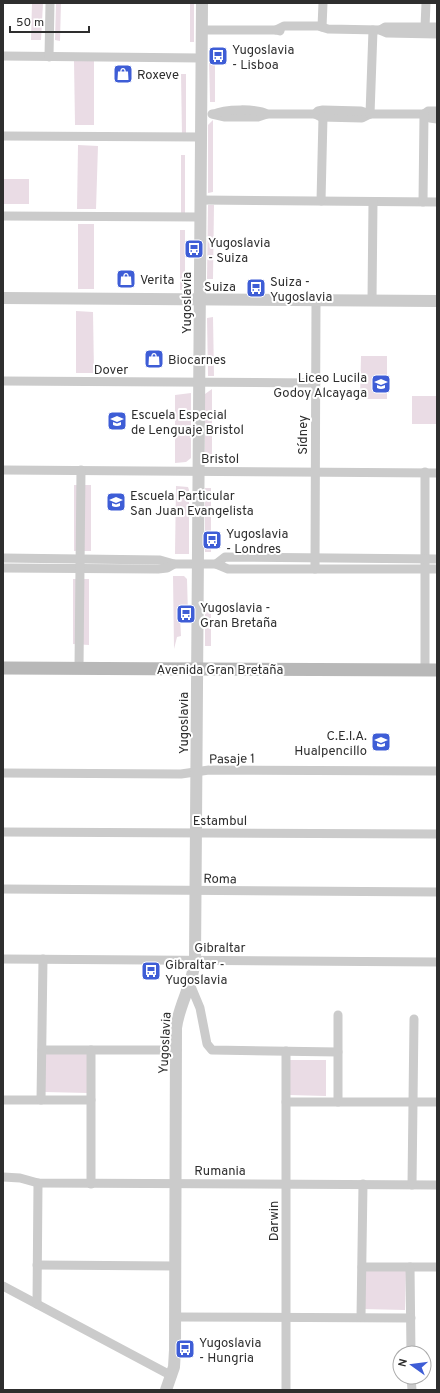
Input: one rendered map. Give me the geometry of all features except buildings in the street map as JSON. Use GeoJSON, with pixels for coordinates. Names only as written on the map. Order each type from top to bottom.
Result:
{"type":"FeatureCollection","features":[{"type":"Feature","properties":{"kind":"main road","name":"Avenida Gran Bretaña"},"geometry":{"type":"LineString","coordinates":[[3,668],[431,670]]}},
{"type":"Feature","properties":{"kind":"street"},"geometry":{"type":"LineString","coordinates":[[49,57],[50,3]]}},
{"type":"Feature","properties":{"kind":"street","name":"Yugoslavia"},"geometry":{"type":"LineString","coordinates":[[166,1390],[172,1376],[174,1360],[176,1050],[178,1018],[183,999],[190,984],[195,960],[202,3]]}},
{"type":"Feature","properties":{"kind":"street"},"geometry":{"type":"LineString","coordinates":[[323,3],[325,28]]}},
{"type":"Feature","properties":{"kind":"street"},"geometry":{"type":"LineString","coordinates":[[426,3],[426,27]]}},
{"type":"Feature","properties":{"kind":"street"},"geometry":{"type":"LineString","coordinates":[[376,30],[385,27],[437,27]]}},
{"type":"Feature","properties":{"kind":"street"},"geometry":{"type":"LineString","coordinates":[[202,30],[276,30],[285,32],[321,32],[325,28],[376,30],[387,33],[437,34]]}},
{"type":"Feature","properties":{"kind":"street"},"geometry":{"type":"LineString","coordinates":[[370,114],[376,30]]}},
{"type":"Feature","properties":{"kind":"street"},"geometry":{"type":"LineString","coordinates":[[3,56],[201,58]]}},
{"type":"Feature","properties":{"kind":"street"},"geometry":{"type":"LineString","coordinates":[[201,114],[214,114],[225,117],[258,117],[267,114],[362,118],[370,114],[424,114],[428,111],[437,110]]}},
{"type":"Feature","properties":{"kind":"street"},"geometry":{"type":"LineString","coordinates":[[424,114],[430,118],[437,119]]}},
{"type":"Feature","properties":{"kind":"street"},"geometry":{"type":"LineString","coordinates":[[423,202],[424,114]]}},
{"type":"Feature","properties":{"kind":"street"},"geometry":{"type":"LineString","coordinates":[[319,116],[321,201]]}},
{"type":"Feature","properties":{"kind":"street"},"geometry":{"type":"LineString","coordinates":[[3,136],[201,137]]}},
{"type":"Feature","properties":{"kind":"street"},"geometry":{"type":"LineString","coordinates":[[200,200],[437,202]]}},
{"type":"Feature","properties":{"kind":"street"},"geometry":{"type":"LineString","coordinates":[[372,301],[373,202]]}},
{"type":"Feature","properties":{"kind":"street"},"geometry":{"type":"LineString","coordinates":[[3,216],[200,217]]}},
{"type":"Feature","properties":{"kind":"street","name":"Suiza"},"geometry":{"type":"LineString","coordinates":[[3,298],[437,301]]}},
{"type":"Feature","properties":{"kind":"street","name":"Sídney"},"geometry":{"type":"LineString","coordinates":[[315,569],[316,300]]}},
{"type":"Feature","properties":{"kind":"street","name":"Dover"},"geometry":{"type":"LineString","coordinates":[[3,381],[316,383]]}},
{"type":"Feature","properties":{"kind":"street","name":"Bristol"},"geometry":{"type":"LineString","coordinates":[[3,470],[437,473]]}},
{"type":"Feature","properties":{"kind":"street"},"geometry":{"type":"LineString","coordinates":[[80,470],[80,668]]}},
{"type":"Feature","properties":{"kind":"street"},"geometry":{"type":"LineString","coordinates":[[425,472],[425,569],[431,670]]}},
{"type":"Feature","properties":{"kind":"street"},"geometry":{"type":"LineString","coordinates":[[216,564],[225,557],[437,559]]}},
{"type":"Feature","properties":{"kind":"street"},"geometry":{"type":"LineString","coordinates":[[3,558],[160,560],[174,564],[216,564],[228,570],[437,569]]}},
{"type":"Feature","properties":{"kind":"street"},"geometry":{"type":"LineString","coordinates":[[3,568],[158,569],[167,568],[174,564]]}},
{"type":"Feature","properties":{"kind":"street","name":"Pasaje 1"},"geometry":{"type":"LineString","coordinates":[[3,773],[182,774],[209,770],[437,771]]}},
{"type":"Feature","properties":{"kind":"street","name":"Estambul"},"geometry":{"type":"LineString","coordinates":[[3,832],[437,834]]}},
{"type":"Feature","properties":{"kind":"street","name":"Roma"},"geometry":{"type":"LineString","coordinates":[[3,889],[437,892]]}},
{"type":"Feature","properties":{"kind":"street","name":"Gibraltar"},"geometry":{"type":"LineString","coordinates":[[3,959],[437,962]]}},
{"type":"Feature","properties":{"kind":"street"},"geometry":{"type":"LineString","coordinates":[[41,1100],[43,959]]}},
{"type":"Feature","properties":{"kind":"street"},"geometry":{"type":"LineString","coordinates":[[190,984],[200,1008],[207,1044],[210,1049],[216,1051],[338,1052]]}},
{"type":"Feature","properties":{"kind":"street"},"geometry":{"type":"LineString","coordinates":[[338,1015],[338,1102]]}},
{"type":"Feature","properties":{"kind":"street"},"geometry":{"type":"LineString","coordinates":[[412,1185],[414,1019]]}},
{"type":"Feature","properties":{"kind":"street"},"geometry":{"type":"LineString","coordinates":[[42,1050],[176,1050]]}},
{"type":"Feature","properties":{"kind":"street"},"geometry":{"type":"LineString","coordinates":[[91,1184],[92,1050]]}},
{"type":"Feature","properties":{"kind":"street","name":"Darwin"},"geometry":{"type":"LineString","coordinates":[[286,1051],[286,1390]]}},
{"type":"Feature","properties":{"kind":"street"},"geometry":{"type":"LineString","coordinates":[[3,1100],[91,1100]]}},
{"type":"Feature","properties":{"kind":"street"},"geometry":{"type":"LineString","coordinates":[[286,1102],[437,1102]]}},
{"type":"Feature","properties":{"kind":"street","name":"Rumania"},"geometry":{"type":"LineString","coordinates":[[3,1177],[20,1178],[38,1183],[91,1184],[176,1183],[437,1185]]}},
{"type":"Feature","properties":{"kind":"street"},"geometry":{"type":"LineString","coordinates":[[37,1304],[38,1183]]}},
{"type":"Feature","properties":{"kind":"street"},"geometry":{"type":"LineString","coordinates":[[361,1318],[363,1184]]}},
{"type":"Feature","properties":{"kind":"street"},"geometry":{"type":"LineString","coordinates":[[37,1265],[175,1266]]}},
{"type":"Feature","properties":{"kind":"street"},"geometry":{"type":"LineString","coordinates":[[362,1267],[437,1267]]}},
{"type":"Feature","properties":{"kind":"street"},"geometry":{"type":"LineString","coordinates":[[410,1267],[411,1345]]}},
{"type":"Feature","properties":{"kind":"street"},"geometry":{"type":"LineString","coordinates":[[3,1286],[172,1376]]}},
{"type":"Feature","properties":{"kind":"street"},"geometry":{"type":"LineString","coordinates":[[175,1317],[411,1318]]}},
{"type":"Feature","properties":{"kind":"shaded area"},"geometry":{"type":"Polygon","coordinates":[[[32,3],[43,3],[41,40],[31,40],[32,3]]]}},
{"type":"Feature","properties":{"kind":"shaded area"},"geometry":{"type":"Polygon","coordinates":[[[56,3],[61,3],[60,41],[55,40],[56,3]]]}},
{"type":"Feature","properties":{"kind":"shaded area"},"geometry":{"type":"Polygon","coordinates":[[[190,3],[194,3],[194,42],[190,42],[190,3]]]}},
{"type":"Feature","properties":{"kind":"shaded area"},"geometry":{"type":"Polygon","coordinates":[[[209,60],[215,60],[215,102],[210,102],[209,60]]]}},
{"type":"Feature","properties":{"kind":"shaded area"},"geometry":{"type":"Polygon","coordinates":[[[74,61],[94,61],[94,125],[75,125],[74,61]]]}},
{"type":"Feature","properties":{"kind":"shaded area"},"geometry":{"type":"Polygon","coordinates":[[[181,74],[186,74],[186,136],[182,136],[181,74]]]}},
{"type":"Feature","properties":{"kind":"shaded area"},"geometry":{"type":"Polygon","coordinates":[[[213,120],[213,192],[208,193],[208,125],[213,120]]]}},
{"type":"Feature","properties":{"kind":"shaded area"},"geometry":{"type":"Polygon","coordinates":[[[78,145],[98,146],[96,209],[77,209],[78,145]]]}},
{"type":"Feature","properties":{"kind":"shaded area"},"geometry":{"type":"Polygon","coordinates":[[[181,155],[185,155],[185,214],[181,214],[181,155]]]}},
{"type":"Feature","properties":{"kind":"shaded area"},"geometry":{"type":"Polygon","coordinates":[[[3,179],[29,179],[29,204],[3,204],[3,179]]]}},
{"type":"Feature","properties":{"kind":"shaded area"},"geometry":{"type":"Polygon","coordinates":[[[208,205],[214,205],[213,279],[207,279],[208,205]]]}},
{"type":"Feature","properties":{"kind":"shaded area"},"geometry":{"type":"Polygon","coordinates":[[[78,224],[94,224],[94,289],[78,289],[78,224]]]}},
{"type":"Feature","properties":{"kind":"shaded area"},"geometry":{"type":"Polygon","coordinates":[[[180,230],[185,230],[185,289],[180,290],[180,230]]]}},
{"type":"Feature","properties":{"kind":"shaded area"},"geometry":{"type":"Polygon","coordinates":[[[76,311],[93,312],[94,373],[76,373],[76,311]]]}},
{"type":"Feature","properties":{"kind":"shaded area"},"geometry":{"type":"Polygon","coordinates":[[[213,317],[214,376],[208,376],[207,318],[213,317]]]}},
{"type":"Feature","properties":{"kind":"shaded area"},"geometry":{"type":"Polygon","coordinates":[[[361,356],[387,356],[387,399],[360,399],[361,356]]]}},
{"type":"Feature","properties":{"kind":"shaded area"},"geometry":{"type":"Polygon","coordinates":[[[212,389],[212,457],[205,457],[205,394],[212,389]]]}},
{"type":"Feature","properties":{"kind":"shaded area"},"geometry":{"type":"Polygon","coordinates":[[[191,393],[191,458],[186,462],[175,463],[175,395],[191,393]]]}},
{"type":"Feature","properties":{"kind":"shaded area"},"geometry":{"type":"Polygon","coordinates":[[[412,396],[437,396],[437,424],[412,424],[412,396]]]}},
{"type":"Feature","properties":{"kind":"shaded area"},"geometry":{"type":"Polygon","coordinates":[[[74,485],[91,485],[91,551],[74,551],[74,485]]]}},
{"type":"Feature","properties":{"kind":"shaded area"},"geometry":{"type":"Polygon","coordinates":[[[176,486],[188,487],[189,490],[189,554],[175,554],[176,486]]]}},
{"type":"Feature","properties":{"kind":"shaded area"},"geometry":{"type":"Polygon","coordinates":[[[205,488],[211,488],[211,552],[205,552],[205,488]]]}},
{"type":"Feature","properties":{"kind":"shaded area"},"geometry":{"type":"Polygon","coordinates":[[[173,576],[184,576],[187,579],[188,615],[180,616],[181,636],[177,637],[174,649],[173,576]]]}},
{"type":"Feature","properties":{"kind":"shaded area"},"geometry":{"type":"Polygon","coordinates":[[[73,579],[89,579],[89,645],[73,644],[73,579]]]}},
{"type":"Feature","properties":{"kind":"shaded area"},"geometry":{"type":"Polygon","coordinates":[[[205,606],[211,606],[211,646],[205,646],[205,606]]]}},
{"type":"Feature","properties":{"kind":"shaded area"},"geometry":{"type":"Polygon","coordinates":[[[45,1054],[88,1054],[88,1093],[44,1092],[45,1054]]]}},
{"type":"Feature","properties":{"kind":"shaded area"},"geometry":{"type":"Polygon","coordinates":[[[290,1060],[326,1060],[326,1096],[289,1095],[290,1060]]]}},
{"type":"Feature","properties":{"kind":"shaded area"},"geometry":{"type":"Polygon","coordinates":[[[362,1271],[406,1271],[405,1310],[362,1309],[362,1271]]]}},
{"type":"Feature","properties":{"kind":"place","name":"Yugoslavia - Lisboa"},"geometry":{"type":"Point","coordinates":[218,56]}},
{"type":"Feature","properties":{"kind":"place","name":"Roxeve"},"geometry":{"type":"Point","coordinates":[123,74]}},
{"type":"Feature","properties":{"kind":"place","name":"Yugoslavia - Suiza"},"geometry":{"type":"Point","coordinates":[194,249]}},
{"type":"Feature","properties":{"kind":"place","name":"Verita"},"geometry":{"type":"Point","coordinates":[126,279]}},
{"type":"Feature","properties":{"kind":"place","name":"Suiza - Yugoslavia"},"geometry":{"type":"Point","coordinates":[256,288]}},
{"type":"Feature","properties":{"kind":"place","name":"Biocarnes"},"geometry":{"type":"Point","coordinates":[154,359]}},
{"type":"Feature","properties":{"kind":"place","name":"Liceo Lucila Godoy Alcayaga"},"geometry":{"type":"Point","coordinates":[381,384]}},
{"type":"Feature","properties":{"kind":"place","name":"Escuela Especial de Lenguaje Bristol"},"geometry":{"type":"Point","coordinates":[117,421]}},
{"type":"Feature","properties":{"kind":"place","name":"Escuela Particular San Juan Evangelista"},"geometry":{"type":"Point","coordinates":[116,502]}},
{"type":"Feature","properties":{"kind":"place","name":"Yugoslavia - Londres"},"geometry":{"type":"Point","coordinates":[212,540]}},
{"type":"Feature","properties":{"kind":"place","name":"Yugoslavia - Gran Bretaña"},"geometry":{"type":"Point","coordinates":[186,614]}},
{"type":"Feature","properties":{"kind":"place","name":"C.E.I.A. Hualpencillo"},"geometry":{"type":"Point","coordinates":[381,742]}},
{"type":"Feature","properties":{"kind":"place","name":"Gibraltar - Yugoslavia"},"geometry":{"type":"Point","coordinates":[151,971]}},
{"type":"Feature","properties":{"kind":"place","name":"Yugoslavia - Hungria"},"geometry":{"type":"Point","coordinates":[185,1349]}}]}
